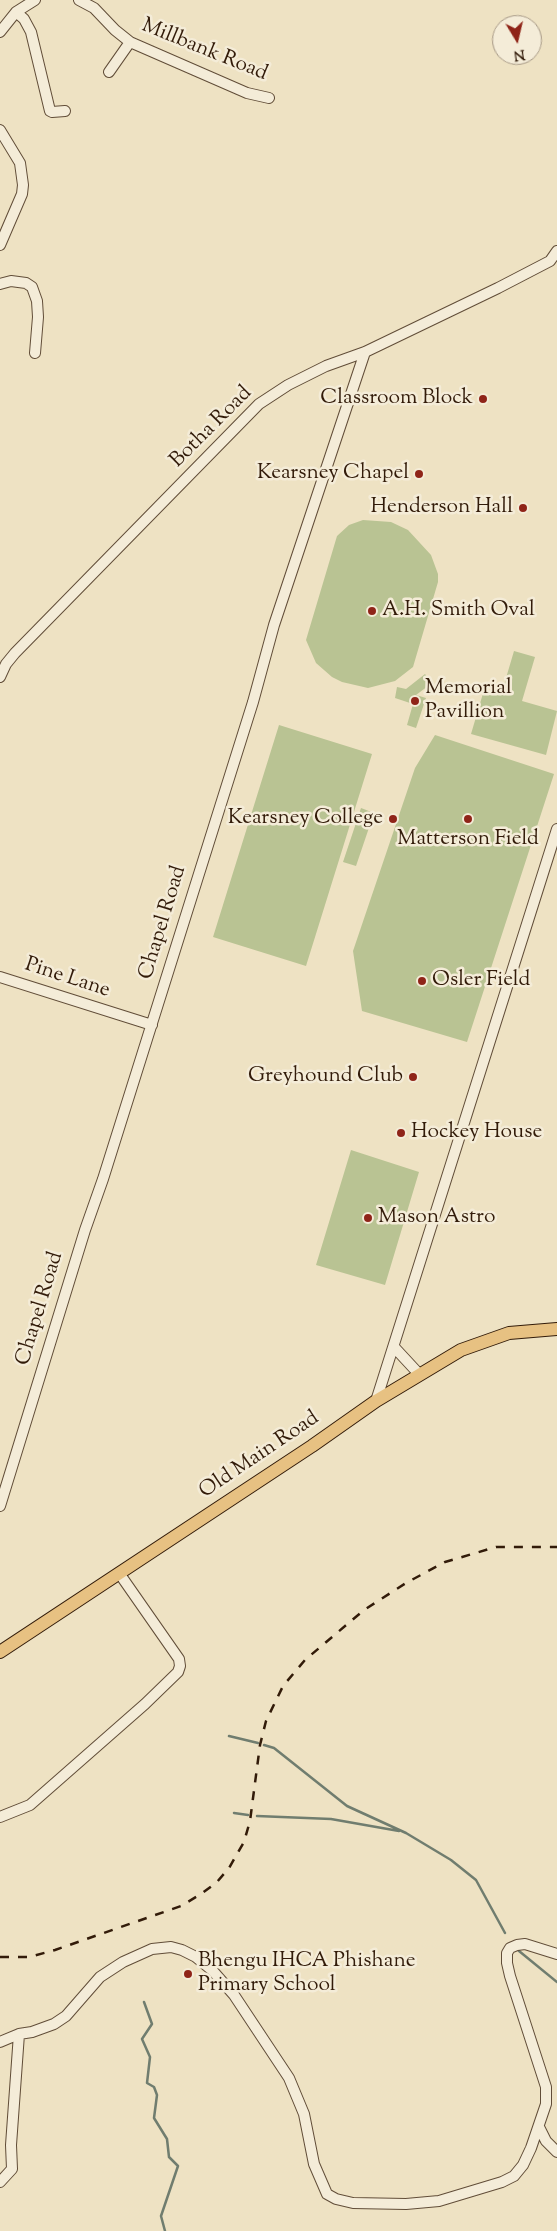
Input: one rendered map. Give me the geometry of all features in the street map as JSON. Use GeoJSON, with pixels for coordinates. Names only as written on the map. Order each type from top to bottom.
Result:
{"type":"FeatureCollection","features":[{"type":"Feature","properties":{"kind":"main road","name":"Old Main Road"},"geometry":{"type":"LineString","coordinates":[[0,1652],[419,1374],[461,1350],[484,1340],[509,1332],[557,1329]]}},
{"type":"Feature","properties":{"kind":"street"},"geometry":{"type":"LineString","coordinates":[[0,32],[16,12],[35,0]]}},
{"type":"Feature","properties":{"kind":"street","name":"Millbank Road"},"geometry":{"type":"LineString","coordinates":[[79,0],[94,8],[115,30],[130,42],[247,93],[269,98]]}},
{"type":"Feature","properties":{"kind":"street"},"geometry":{"type":"LineString","coordinates":[[16,12],[24,19],[31,32],[50,110],[52,112],[65,111]]}},
{"type":"Feature","properties":{"kind":"street"},"geometry":{"type":"LineString","coordinates":[[109,72],[130,42]]}},
{"type":"Feature","properties":{"kind":"street"},"geometry":{"type":"LineString","coordinates":[[0,130],[20,163],[23,185],[22,194],[0,245]]}},
{"type":"Feature","properties":{"kind":"street","name":"Botha Road"},"geometry":{"type":"LineString","coordinates":[[0,676],[6,664],[15,653],[258,404],[288,385],[326,366],[365,352],[542,266],[550,261],[557,251]]}},
{"type":"Feature","properties":{"kind":"street"},"geometry":{"type":"LineString","coordinates":[[0,284],[11,280],[26,283],[32,287],[37,301],[38,317],[34,353]]}},
{"type":"Feature","properties":{"kind":"street","name":"Chapel Road"},"geometry":{"type":"LineString","coordinates":[[0,1506],[85,1230],[103,1180],[253,702],[274,625],[365,352]]}},
{"type":"Feature","properties":{"kind":"street"},"geometry":{"type":"LineString","coordinates":[[376,1401],[557,828]]}},
{"type":"Feature","properties":{"kind":"street","name":"Pine Lane"},"geometry":{"type":"LineString","coordinates":[[0,977],[152,1025]]}},
{"type":"Feature","properties":{"kind":"street"},"geometry":{"type":"LineString","coordinates":[[394,1347],[419,1374]]}},
{"type":"Feature","properties":{"kind":"street"},"geometry":{"type":"LineString","coordinates":[[0,1817],[30,1805],[145,1704],[178,1672],[180,1666],[179,1659],[118,1573]]}},
{"type":"Feature","properties":{"kind":"street"},"geometry":{"type":"LineString","coordinates":[[3,2038],[42,2029],[60,2020],[77,2005],[100,1977],[123,1962],[152,1949],[177,1948],[196,1957],[212,1970],[234,1996],[289,2078],[304,2114],[314,2164],[327,2194],[336,2199],[353,2203],[406,2204],[438,2201],[502,2182],[514,2176],[523,2165],[539,2127],[546,2104],[546,2087],[510,1976],[507,1953],[510,1948],[525,1944],[557,1954]]}},
{"type":"Feature","properties":{"kind":"street"},"geometry":{"type":"LineString","coordinates":[[0,2182],[12,2169],[12,2140],[19,2034]]}},
{"type":"Feature","properties":{"kind":"street"},"geometry":{"type":"LineString","coordinates":[[539,2127],[546,2141],[557,2152]]}},
{"type":"Feature","properties":{"kind":"green space","name":"A.H. Smith Oval"},"geometry":{"type":"Polygon","coordinates":[[[363,520],[391,522],[408,530],[431,555],[438,574],[438,582],[413,667],[395,681],[368,688],[342,682],[332,677],[316,663],[306,640],[337,536],[349,525],[363,520]]]}},
{"type":"Feature","properties":{"kind":"green space"},"geometry":{"type":"Polygon","coordinates":[[[514,651],[535,657],[522,701],[557,711],[546,755],[471,734],[484,690],[501,695],[514,651]]]}},
{"type":"Feature","properties":{"kind":"green space","name":"Memorial Pavillion"},"geometry":{"type":"Polygon","coordinates":[[[425,674],[432,683],[416,695],[426,698],[416,728],[407,725],[413,704],[395,698],[397,687],[406,689],[425,674]]]}},
{"type":"Feature","properties":{"kind":"green space"},"geometry":{"type":"Polygon","coordinates":[[[279,725],[372,754],[306,966],[213,937],[279,725]]]}},
{"type":"Feature","properties":{"kind":"green space"},"geometry":{"type":"Polygon","coordinates":[[[435,735],[554,774],[467,1042],[362,1011],[353,951],[415,768],[435,735]]]}},
{"type":"Feature","properties":{"kind":"green space"},"geometry":{"type":"Polygon","coordinates":[[[361,808],[374,813],[356,866],[343,862],[361,808]]]}},
{"type":"Feature","properties":{"kind":"green space","name":"Mason Astro"},"geometry":{"type":"Polygon","coordinates":[[[351,1150],[419,1172],[385,1285],[316,1265],[351,1150]]]}},
{"type":"Feature","properties":{"kind":"waterway"},"geometry":{"type":"LineString","coordinates":[[229,1736],[258,1743]]}},
{"type":"Feature","properties":{"kind":"waterway"},"geometry":{"type":"LineString","coordinates":[[264,1745],[274,1748],[347,1806],[406,1833],[451,1860],[476,1880],[505,1933]]}},
{"type":"Feature","properties":{"kind":"waterway"},"geometry":{"type":"LineString","coordinates":[[234,1813],[248,1815]]}},
{"type":"Feature","properties":{"kind":"waterway"},"geometry":{"type":"LineString","coordinates":[[257,1816],[331,1819],[399,1831]]}},
{"type":"Feature","properties":{"kind":"waterway"},"geometry":{"type":"LineString","coordinates":[[519,1951],[557,1982]]}},
{"type":"Feature","properties":{"kind":"waterway"},"geometry":{"type":"LineString","coordinates":[[144,2002],[152,2024],[142,2039],[150,2057],[147,2083],[154,2087],[157,2095],[154,2118],[167,2139],[169,2157],[178,2166],[161,2216],[165,2231]]}},
{"type":"Feature","properties":{"kind":"railway"},"geometry":{"type":"LineString","coordinates":[[0,1957],[29,1957],[55,1950],[181,1906],[201,1894],[217,1882],[229,1868],[244,1842],[250,1821],[260,1745],[266,1721],[283,1686],[305,1660],[364,1610],[406,1583],[445,1562],[496,1547],[557,1547]]}},
{"type":"Feature","properties":{"kind":"place","name":"Classroom Block"},"geometry":{"type":"Point","coordinates":[483,399]}},
{"type":"Feature","properties":{"kind":"place","name":"Kearsney Chapel"},"geometry":{"type":"Point","coordinates":[419,474]}},
{"type":"Feature","properties":{"kind":"place","name":"Henderson Hall"},"geometry":{"type":"Point","coordinates":[523,508]}},
{"type":"Feature","properties":{"kind":"place","name":"A.H. Smith Oval"},"geometry":{"type":"Point","coordinates":[372,611]}},
{"type":"Feature","properties":{"kind":"place","name":"Memorial Pavillion"},"geometry":{"type":"Point","coordinates":[415,701]}},
{"type":"Feature","properties":{"kind":"place","name":"Kearsney College"},"geometry":{"type":"Point","coordinates":[393,819]}},
{"type":"Feature","properties":{"kind":"place","name":"Matterson Field"},"geometry":{"type":"Point","coordinates":[468,819]}},
{"type":"Feature","properties":{"kind":"place","name":"Osler Field"},"geometry":{"type":"Point","coordinates":[422,981]}},
{"type":"Feature","properties":{"kind":"place","name":"Greyhound Club"},"geometry":{"type":"Point","coordinates":[413,1077]}},
{"type":"Feature","properties":{"kind":"place","name":"Hockey House"},"geometry":{"type":"Point","coordinates":[401,1133]}},
{"type":"Feature","properties":{"kind":"place","name":"Mason Astro"},"geometry":{"type":"Point","coordinates":[368,1218]}},
{"type":"Feature","properties":{"kind":"place","name":"Bhengu IHCA Phishane Primary School"},"geometry":{"type":"Point","coordinates":[188,1974]}}]}
